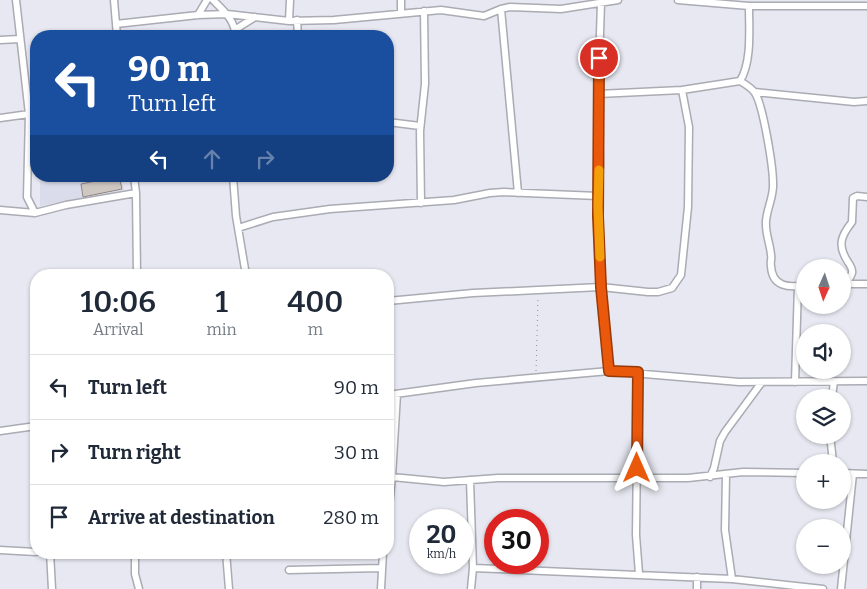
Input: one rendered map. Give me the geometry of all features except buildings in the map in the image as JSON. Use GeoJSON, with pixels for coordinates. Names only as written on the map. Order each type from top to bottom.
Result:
{"type":"FeatureCollection","features":[{"type":"Feature","properties":{"kind":"street"},"geometry":{"type":"LineString","coordinates":[[16,0],[29,114],[27,197],[35,213]]}},
{"type":"Feature","properties":{"kind":"street"},"geometry":{"type":"LineString","coordinates":[[114,0],[116,30]]}},
{"type":"Feature","properties":{"kind":"street"},"geometry":{"type":"LineString","coordinates":[[198,15],[207,0]]}},
{"type":"Feature","properties":{"kind":"street"},"geometry":{"type":"LineString","coordinates":[[213,0],[227,14],[234,30]]}},
{"type":"Feature","properties":{"kind":"street"},"geometry":{"type":"LineString","coordinates":[[289,20],[290,0]]}},
{"type":"Feature","properties":{"kind":"street"},"geometry":{"type":"LineString","coordinates":[[400,0],[401,13]]}},
{"type":"Feature","properties":{"kind":"street"},"geometry":{"type":"LineString","coordinates":[[547,0],[547,9]]}},
{"type":"Feature","properties":{"kind":"street"},"geometry":{"type":"LineString","coordinates":[[116,24],[198,15],[227,14],[289,20],[334,20],[452,10],[484,16],[510,7],[576,8],[618,0]]}},
{"type":"Feature","properties":{"kind":"street"},"geometry":{"type":"LineString","coordinates":[[678,0],[728,2],[749,6],[803,3],[867,6]]}},
{"type":"Feature","properties":{"kind":"street"},"geometry":{"type":"LineString","coordinates":[[601,3],[598,94],[600,164],[598,196],[601,287],[609,371]]}},
{"type":"Feature","properties":{"kind":"street"},"geometry":{"type":"LineString","coordinates":[[598,94],[682,90],[740,80],[746,71],[749,6]]}},
{"type":"Feature","properties":{"kind":"street"},"geometry":{"type":"LineString","coordinates":[[501,9],[518,192]]}},
{"type":"Feature","properties":{"kind":"street"},"geometry":{"type":"LineString","coordinates":[[421,202],[420,126],[425,84],[424,11]]}},
{"type":"Feature","properties":{"kind":"street"},"geometry":{"type":"LineString","coordinates":[[239,30],[254,17]]}},
{"type":"Feature","properties":{"kind":"street"},"geometry":{"type":"LineString","coordinates":[[297,20],[298,30]]}},
{"type":"Feature","properties":{"kind":"street"},"geometry":{"type":"LineString","coordinates":[[0,40],[20,39]]}},
{"type":"Feature","properties":{"kind":"street"},"geometry":{"type":"LineString","coordinates":[[740,80],[755,92],[761,106],[773,183],[766,221],[766,233],[772,257],[773,275],[777,281],[785,286],[796,286]]}},
{"type":"Feature","properties":{"kind":"street"},"geometry":{"type":"LineString","coordinates":[[394,300],[473,293],[601,287],[658,292],[672,288],[681,275],[688,206],[689,127],[682,90]]}},
{"type":"Feature","properties":{"kind":"street"},"geometry":{"type":"LineString","coordinates":[[755,92],[854,102],[867,101]]}},
{"type":"Feature","properties":{"kind":"street"},"geometry":{"type":"LineString","coordinates":[[0,118],[29,114]]}},
{"type":"Feature","properties":{"kind":"street"},"geometry":{"type":"LineString","coordinates":[[394,123],[420,126]]}},
{"type":"Feature","properties":{"kind":"street"},"geometry":{"type":"LineString","coordinates":[[135,182],[137,269]]}},
{"type":"Feature","properties":{"kind":"street"},"geometry":{"type":"LineString","coordinates":[[233,182],[245,269]]}},
{"type":"Feature","properties":{"kind":"street"},"geometry":{"type":"LineString","coordinates":[[238,228],[273,217],[330,209],[454,200],[490,193],[518,192],[598,196]]}},
{"type":"Feature","properties":{"kind":"street"},"geometry":{"type":"LineString","coordinates":[[0,210],[35,213],[66,205],[136,193]]}},
{"type":"Feature","properties":{"kind":"street"},"geometry":{"type":"LineString","coordinates":[[846,259],[843,253],[842,237],[852,222],[853,198],[857,196],[867,197]]}},
{"type":"Feature","properties":{"kind":"street"},"geometry":{"type":"LineString","coordinates":[[851,284],[867,284]]}},
{"type":"Feature","properties":{"kind":"street"},"geometry":{"type":"LineString","coordinates":[[795,382],[800,314]]}},
{"type":"Feature","properties":{"kind":"street"},"geometry":{"type":"LineString","coordinates":[[394,394],[536,377],[609,371],[762,382],[867,381]]}},
{"type":"Feature","properties":{"kind":"street"},"geometry":{"type":"LineString","coordinates":[[638,372],[636,535],[639,574]]}},
{"type":"Feature","properties":{"kind":"street"},"geometry":{"type":"LineString","coordinates":[[833,389],[834,381]]}},
{"type":"Feature","properties":{"kind":"street"},"geometry":{"type":"LineString","coordinates":[[710,477],[714,468],[720,440],[762,382]]}},
{"type":"Feature","properties":{"kind":"street"},"geometry":{"type":"LineString","coordinates":[[394,444],[397,394]]}},
{"type":"Feature","properties":{"kind":"street"},"geometry":{"type":"LineString","coordinates":[[0,431],[30,427]]}},
{"type":"Feature","properties":{"kind":"street"},"geometry":{"type":"LineString","coordinates":[[394,477],[444,482],[498,478],[710,477],[743,472],[796,472]]}},
{"type":"Feature","properties":{"kind":"street"},"geometry":{"type":"LineString","coordinates":[[851,474],[867,474]]}},
{"type":"Feature","properties":{"kind":"street"},"geometry":{"type":"LineString","coordinates":[[841,589],[854,474]]}},
{"type":"Feature","properties":{"kind":"street"},"geometry":{"type":"LineString","coordinates":[[726,475],[725,530],[732,579]]}},
{"type":"Feature","properties":{"kind":"street"},"geometry":{"type":"LineString","coordinates":[[470,480],[471,509]]}},
{"type":"Feature","properties":{"kind":"street"},"geometry":{"type":"LineString","coordinates":[[0,550],[30,552]]}},
{"type":"Feature","properties":{"kind":"street"},"geometry":{"type":"LineString","coordinates":[[50,559],[52,589]]}},
{"type":"Feature","properties":{"kind":"street"},"geometry":{"type":"LineString","coordinates":[[134,559],[135,574],[139,589]]}},
{"type":"Feature","properties":{"kind":"street"},"geometry":{"type":"LineString","coordinates":[[227,559],[230,589]]}},
{"type":"Feature","properties":{"kind":"street"},"geometry":{"type":"LineString","coordinates":[[380,589],[382,559]]}},
{"type":"Feature","properties":{"kind":"street"},"geometry":{"type":"LineString","coordinates":[[289,570],[381,568]]}},
{"type":"Feature","properties":{"kind":"street"},"geometry":{"type":"LineString","coordinates":[[474,568],[732,579],[823,589]]}},
{"type":"Feature","properties":{"kind":"street"},"geometry":{"type":"LineString","coordinates":[[471,589],[472,574]]}},
{"type":"Feature","properties":{"kind":"street"},"geometry":{"type":"LineString","coordinates":[[697,577],[697,589]]}},
{"type":"Feature","properties":{"kind":"path"},"geometry":{"type":"LineString","coordinates":[[536,377],[538,290]]}},
{"type":"Feature","properties":{"kind":"shaded area"},"geometry":{"type":"Polygon","coordinates":[[[40,182],[122,182],[124,190],[40,206],[40,182]]]}},
{"type":"Feature","properties":{"kind":"slow traffic"},"geometry":{"type":"LineString","coordinates":[[599,170],[600,257]]}},
{"type":"Feature","properties":{"kind":"route"},"geometry":{"type":"LineString","coordinates":[[599,58],[600,164],[598,206],[601,287],[609,371],[638,372],[636,415],[637,468]]}}]}
